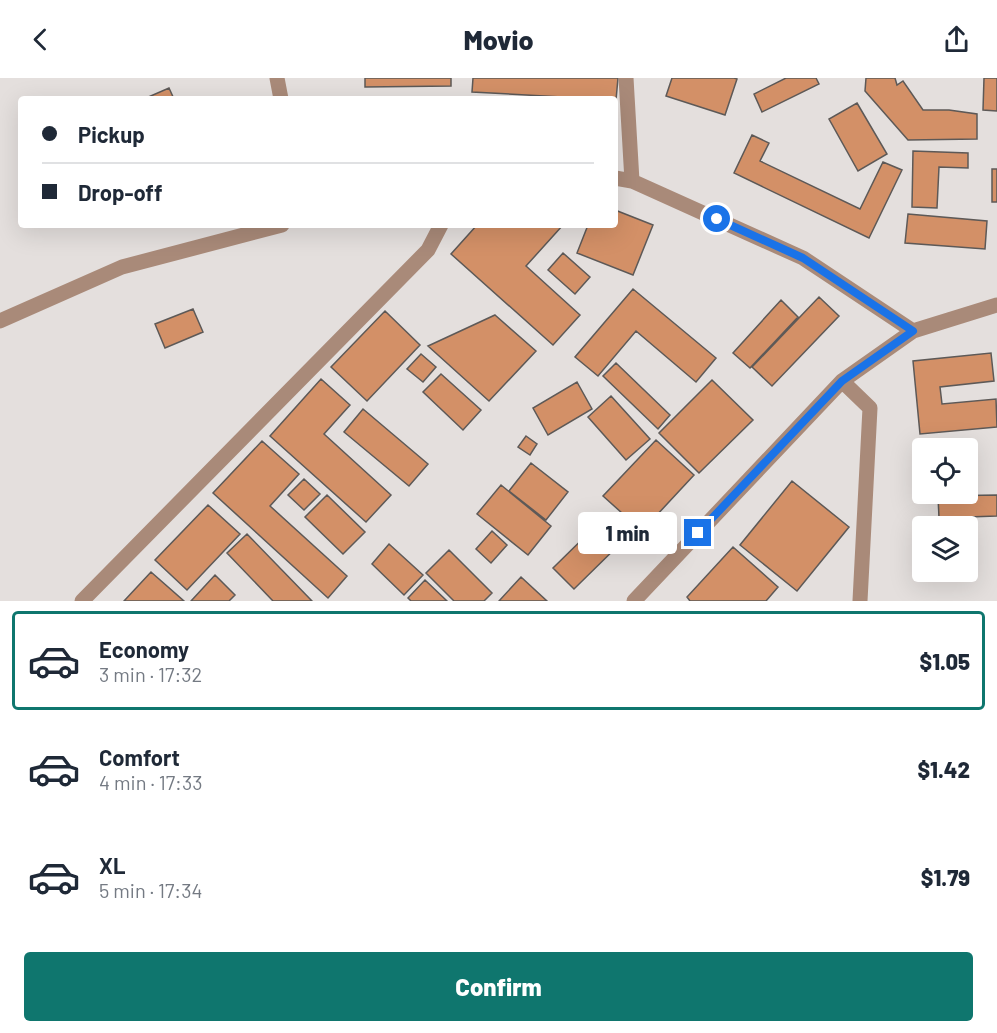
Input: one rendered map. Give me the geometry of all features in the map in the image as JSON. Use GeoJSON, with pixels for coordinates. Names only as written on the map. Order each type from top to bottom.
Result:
{"type":"FeatureCollection","features":[{"type":"Feature","properties":{"kind":"street"},"geometry":{"type":"LineString","coordinates":[[277,78],[280,96]]}},
{"type":"Feature","properties":{"kind":"street"},"geometry":{"type":"LineString","coordinates":[[626,78],[632,181]]}},
{"type":"Feature","properties":{"kind":"street"},"geometry":{"type":"LineString","coordinates":[[618,179],[632,181],[803,258],[913,331]]}},
{"type":"Feature","properties":{"kind":"street"},"geometry":{"type":"LineString","coordinates":[[0,321],[122,267],[271,228]]}},
{"type":"Feature","properties":{"kind":"street"},"geometry":{"type":"LineString","coordinates":[[82,601],[428,250],[439,228]]}},
{"type":"Feature","properties":{"kind":"street"},"geometry":{"type":"LineString","coordinates":[[634,601],[842,381],[913,331],[997,305]]}},
{"type":"Feature","properties":{"kind":"street"},"geometry":{"type":"LineString","coordinates":[[842,381],[870,408],[860,601]]}},
{"type":"Feature","properties":{"kind":"building"},"geometry":{"type":"Polygon","coordinates":[[[365,78],[451,78],[451,86],[365,87],[365,78]]]}},
{"type":"Feature","properties":{"kind":"building"},"geometry":{"type":"Polygon","coordinates":[[[473,78],[618,78],[616,96],[544,96],[472,92],[473,78]]]}},
{"type":"Feature","properties":{"kind":"building"},"geometry":{"type":"Polygon","coordinates":[[[672,78],[737,79],[725,115],[666,96],[672,78]]]}},
{"type":"Feature","properties":{"kind":"building"},"geometry":{"type":"Polygon","coordinates":[[[786,78],[816,78],[819,84],[762,112],[754,94],[786,78]]]}},
{"type":"Feature","properties":{"kind":"building"},"geometry":{"type":"Polygon","coordinates":[[[866,78],[895,78],[897,85],[903,81],[923,110],[949,110],[977,114],[977,139],[908,140],[865,91],[866,78]]]}},
{"type":"Feature","properties":{"kind":"building"},"geometry":{"type":"Polygon","coordinates":[[[984,78],[997,78],[997,111],[983,110],[984,78]]]}},
{"type":"Feature","properties":{"kind":"building"},"geometry":{"type":"Polygon","coordinates":[[[169,88],[173,96],[151,96],[169,88]]]}},
{"type":"Feature","properties":{"kind":"building"},"geometry":{"type":"Polygon","coordinates":[[[857,103],[887,154],[858,171],[829,119],[857,103]]]}},
{"type":"Feature","properties":{"kind":"building"},"geometry":{"type":"Polygon","coordinates":[[[752,135],[769,143],[760,161],[860,209],[883,162],[902,170],[869,238],[734,173],[752,135]]]}},
{"type":"Feature","properties":{"kind":"building"},"geometry":{"type":"Polygon","coordinates":[[[913,151],[968,153],[968,168],[939,167],[937,208],[912,207],[913,151]]]}},
{"type":"Feature","properties":{"kind":"building"},"geometry":{"type":"Polygon","coordinates":[[[992,169],[997,169],[997,202],[992,202],[992,169]]]}},
{"type":"Feature","properties":{"kind":"building"},"geometry":{"type":"Polygon","coordinates":[[[618,211],[653,225],[633,275],[577,253],[587,228],[618,228],[618,211]]]}},
{"type":"Feature","properties":{"kind":"building"},"geometry":{"type":"Polygon","coordinates":[[[908,214],[987,221],[985,249],[905,243],[908,214]]]}},
{"type":"Feature","properties":{"kind":"building"},"geometry":{"type":"Polygon","coordinates":[[[474,228],[560,228],[526,266],[580,315],[553,345],[451,254],[474,228]]]}},
{"type":"Feature","properties":{"kind":"building"},"geometry":{"type":"Polygon","coordinates":[[[563,253],[590,277],[575,294],[548,270],[563,253]]]}},
{"type":"Feature","properties":{"kind":"building"},"geometry":{"type":"Polygon","coordinates":[[[633,289],[716,358],[696,382],[636,331],[598,376],[575,357],[633,289]]]}},
{"type":"Feature","properties":{"kind":"building"},"geometry":{"type":"Polygon","coordinates":[[[819,297],[839,316],[772,386],[752,367],[819,297]]]}},
{"type":"Feature","properties":{"kind":"building"},"geometry":{"type":"Polygon","coordinates":[[[781,300],[798,317],[750,368],[733,353],[781,300]]]}},
{"type":"Feature","properties":{"kind":"building"},"geometry":{"type":"Polygon","coordinates":[[[193,309],[203,332],[165,348],[155,324],[193,309]]]}},
{"type":"Feature","properties":{"kind":"building"},"geometry":{"type":"Polygon","coordinates":[[[385,311],[420,345],[367,401],[331,367],[385,311]]]}},
{"type":"Feature","properties":{"kind":"building"},"geometry":{"type":"Polygon","coordinates":[[[495,315],[536,351],[489,401],[428,346],[495,315]]]}},
{"type":"Feature","properties":{"kind":"building"},"geometry":{"type":"Polygon","coordinates":[[[991,353],[994,381],[940,387],[942,404],[996,399],[997,427],[920,434],[913,361],[991,353]]]}},
{"type":"Feature","properties":{"kind":"building"},"geometry":{"type":"Polygon","coordinates":[[[421,354],[436,367],[423,382],[407,369],[421,354]]]}},
{"type":"Feature","properties":{"kind":"building"},"geometry":{"type":"Polygon","coordinates":[[[616,363],[670,415],[658,429],[603,376],[616,363]]]}},
{"type":"Feature","properties":{"kind":"building"},"geometry":{"type":"Polygon","coordinates":[[[441,374],[481,410],[463,430],[423,392],[441,374]]]}},
{"type":"Feature","properties":{"kind":"building"},"geometry":{"type":"Polygon","coordinates":[[[321,379],[350,405],[324,434],[391,495],[366,522],[270,436],[321,379]]]}},
{"type":"Feature","properties":{"kind":"building"},"geometry":{"type":"Polygon","coordinates":[[[712,380],[753,420],[699,473],[659,433],[712,380]]]}},
{"type":"Feature","properties":{"kind":"building"},"geometry":{"type":"Polygon","coordinates":[[[577,382],[592,409],[548,435],[533,408],[577,382]]]}},
{"type":"Feature","properties":{"kind":"building"},"geometry":{"type":"Polygon","coordinates":[[[611,396],[650,439],[626,460],[588,417],[611,396]]]}},
{"type":"Feature","properties":{"kind":"building"},"geometry":{"type":"Polygon","coordinates":[[[363,409],[428,464],[409,486],[344,432],[363,409]]]}},
{"type":"Feature","properties":{"kind":"building"},"geometry":{"type":"Polygon","coordinates":[[[526,436],[537,444],[530,455],[518,447],[526,436]]]}},
{"type":"Feature","properties":{"kind":"building"},"geometry":{"type":"Polygon","coordinates":[[[656,440],[694,475],[642,531],[603,496],[656,440]]]}},
{"type":"Feature","properties":{"kind":"building"},"geometry":{"type":"Polygon","coordinates":[[[262,441],[299,474],[270,506],[347,576],[328,598],[213,493],[262,441]]]}},
{"type":"Feature","properties":{"kind":"building"},"geometry":{"type":"Polygon","coordinates":[[[531,463],[568,492],[546,520],[509,491],[531,463]]]}},
{"type":"Feature","properties":{"kind":"building"},"geometry":{"type":"Polygon","coordinates":[[[304,479],[320,494],[304,510],[288,495],[304,479]]]}},
{"type":"Feature","properties":{"kind":"building"},"geometry":{"type":"Polygon","coordinates":[[[792,481],[849,527],[797,591],[740,545],[792,481]]]}},
{"type":"Feature","properties":{"kind":"building"},"geometry":{"type":"Polygon","coordinates":[[[501,485],[551,526],[528,555],[477,514],[501,485]]]}},
{"type":"Feature","properties":{"kind":"building"},"geometry":{"type":"Polygon","coordinates":[[[327,495],[365,532],[343,554],[305,517],[327,495]]]}},
{"type":"Feature","properties":{"kind":"building"},"geometry":{"type":"Polygon","coordinates":[[[978,495],[997,495],[997,516],[939,516],[938,504],[978,504],[978,495]]]}},
{"type":"Feature","properties":{"kind":"building"},"geometry":{"type":"Polygon","coordinates":[[[208,505],[240,534],[187,590],[155,560],[208,505]]]}},
{"type":"Feature","properties":{"kind":"building"},"geometry":{"type":"Polygon","coordinates":[[[608,514],[629,535],[574,589],[553,568],[608,514]]]}},
{"type":"Feature","properties":{"kind":"building"},"geometry":{"type":"Polygon","coordinates":[[[492,531],[507,545],[491,563],[476,549],[492,531]]]}},
{"type":"Feature","properties":{"kind":"building"},"geometry":{"type":"Polygon","coordinates":[[[247,534],[312,601],[273,601],[227,553],[247,534]]]}},
{"type":"Feature","properties":{"kind":"building"},"geometry":{"type":"Polygon","coordinates":[[[389,544],[423,575],[404,595],[372,564],[389,544]]]}},
{"type":"Feature","properties":{"kind":"building"},"geometry":{"type":"Polygon","coordinates":[[[733,547],[778,587],[766,601],[690,601],[687,597],[733,547]]]}},
{"type":"Feature","properties":{"kind":"building"},"geometry":{"type":"Polygon","coordinates":[[[449,550],[492,593],[484,601],[454,601],[426,573],[449,550]]]}},
{"type":"Feature","properties":{"kind":"building"},"geometry":{"type":"Polygon","coordinates":[[[151,572],[184,601],[124,601],[151,572]]]}},
{"type":"Feature","properties":{"kind":"building"},"geometry":{"type":"Polygon","coordinates":[[[215,575],[235,595],[229,601],[191,601],[215,575]]]}},
{"type":"Feature","properties":{"kind":"building"},"geometry":{"type":"Polygon","coordinates":[[[521,577],[547,601],[499,601],[521,577]]]}},
{"type":"Feature","properties":{"kind":"building"},"geometry":{"type":"Polygon","coordinates":[[[425,580],[447,601],[411,601],[408,598],[425,580]]]}},
{"type":"Feature","properties":{"kind":"route"},"geometry":{"type":"LineString","coordinates":[[698,533],[842,381],[913,331],[803,258],[717,219]]}}]}
